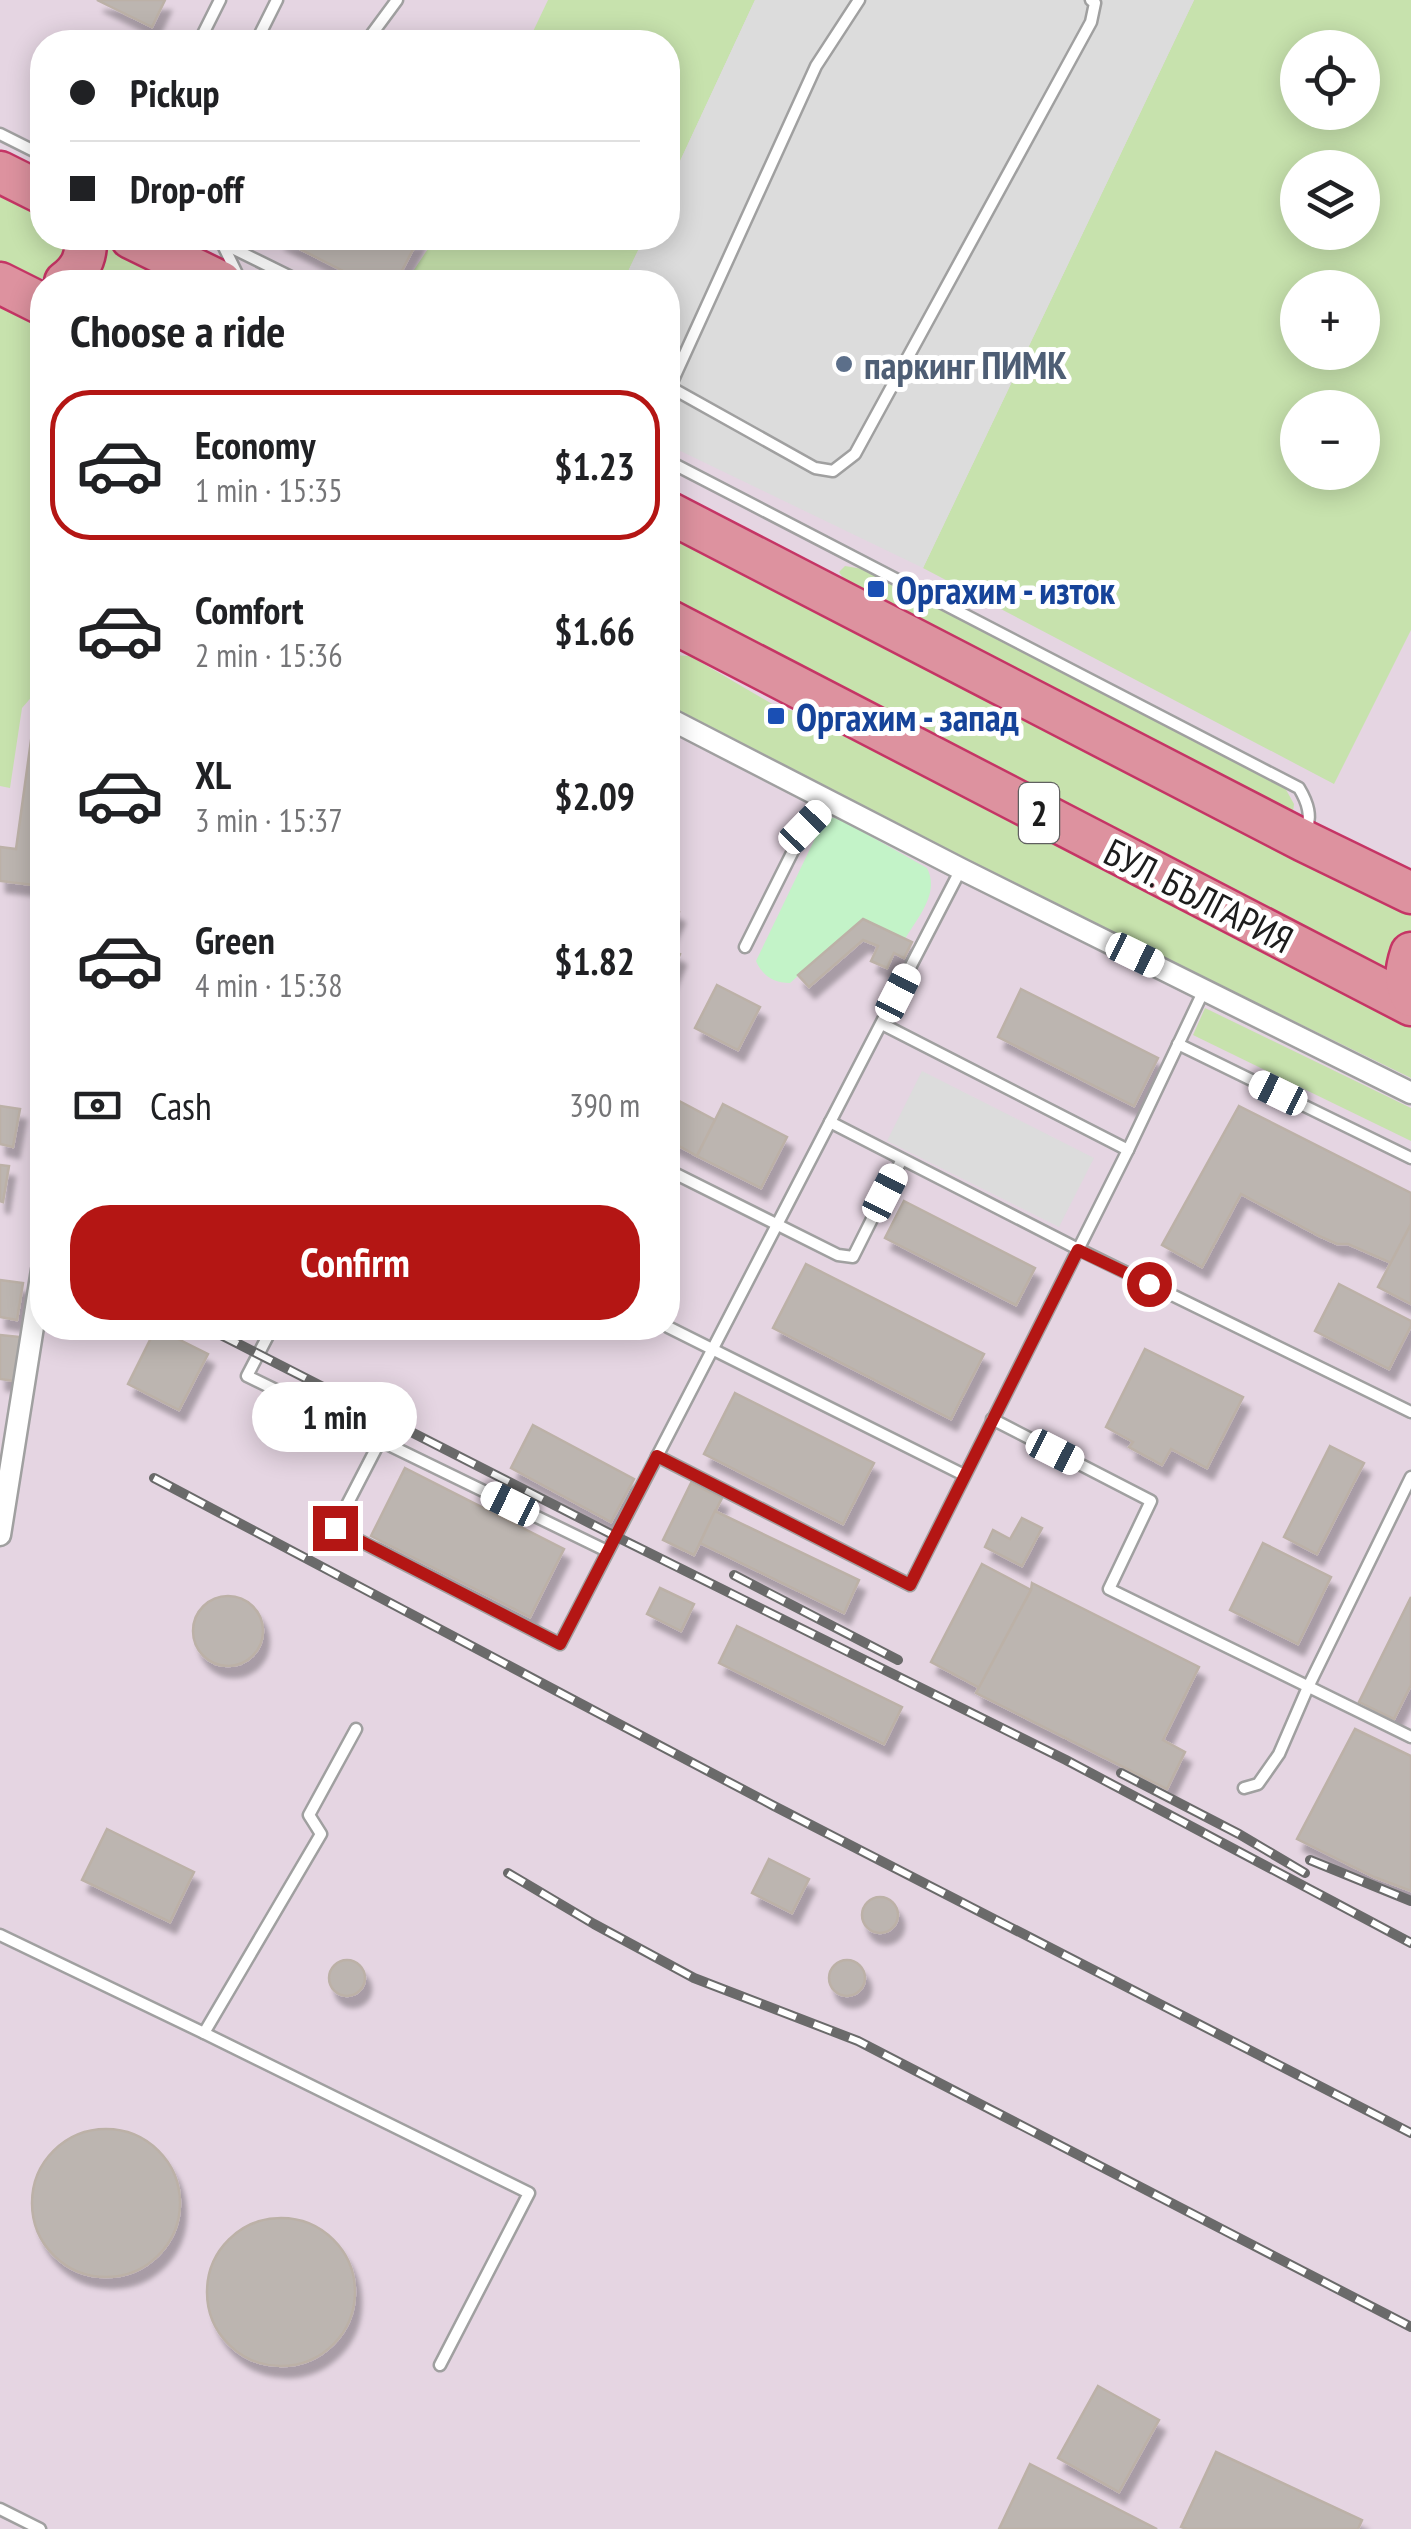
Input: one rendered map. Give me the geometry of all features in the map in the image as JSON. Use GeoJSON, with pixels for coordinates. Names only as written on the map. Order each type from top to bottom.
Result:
{"type":"FeatureCollection","features":[{"type":"Feature","properties":{"kind":"highway"},"geometry":{"type":"LineString","coordinates":[[0,172],[30,187]]}},
{"type":"Feature","properties":{"kind":"highway"},"geometry":{"type":"LineString","coordinates":[[162,250],[199,270]]}},
{"type":"Feature","properties":{"kind":"highway"},"geometry":{"type":"LineString","coordinates":[[680,518],[1411,894]]}},
{"type":"Feature","properties":{"kind":"highway","name":"БУЛ. БЪЛГАРИЯ"},"geometry":{"type":"LineString","coordinates":[[680,626],[1411,1005]]}},
{"type":"Feature","properties":{"kind":"highway"},"geometry":{"type":"LineString","coordinates":[[1411,953],[1406,968],[1411,996]]}},
{"type":"Feature","properties":{"kind":"street"},"geometry":{"type":"LineString","coordinates":[[680,724],[962,870],[1411,1093]]}},
{"type":"Feature","properties":{"kind":"street"},"geometry":{"type":"LineString","coordinates":[[0,1535],[31,1340]]}},
{"type":"Feature","properties":{"kind":"lane"},"geometry":{"type":"LineString","coordinates":[[205,30],[220,0]]}},
{"type":"Feature","properties":{"kind":"lane"},"geometry":{"type":"LineString","coordinates":[[262,30],[276,0]]}},
{"type":"Feature","properties":{"kind":"lane"},"geometry":{"type":"LineString","coordinates":[[375,30],[397,0]]}},
{"type":"Feature","properties":{"kind":"lane"},"geometry":{"type":"LineString","coordinates":[[680,363],[816,66],[859,0]]}},
{"type":"Feature","properties":{"kind":"lane"},"geometry":{"type":"LineString","coordinates":[[680,395],[815,468],[833,471],[855,454],[1092,22],[1092,0]]}},
{"type":"Feature","properties":{"kind":"lane"},"geometry":{"type":"LineString","coordinates":[[0,134],[30,149]]}},
{"type":"Feature","properties":{"kind":"lane"},"geometry":{"type":"LineString","coordinates":[[241,250],[278,270]]}},
{"type":"Feature","properties":{"kind":"lane"},"geometry":{"type":"LineString","coordinates":[[680,467],[1299,788],[1308,802],[1310,823],[1304,841]]}},
{"type":"Feature","properties":{"kind":"lane"},"geometry":{"type":"LineString","coordinates":[[745,947],[805,827],[830,802]]}},
{"type":"Feature","properties":{"kind":"lane"},"geometry":{"type":"LineString","coordinates":[[380,1441],[335,1528],[560,1644],[962,870]]}},
{"type":"Feature","properties":{"kind":"lane"},"geometry":{"type":"LineString","coordinates":[[657,1456],[910,1585],[1204,990]]}},
{"type":"Feature","properties":{"kind":"lane"},"geometry":{"type":"LineString","coordinates":[[882,1024],[1128,1150]]}},
{"type":"Feature","properties":{"kind":"lane"},"geometry":{"type":"LineString","coordinates":[[1178,1044],[1411,1158]]}},
{"type":"Feature","properties":{"kind":"lane"},"geometry":{"type":"LineString","coordinates":[[830,1122],[1078,1250],[1411,1412]]}},
{"type":"Feature","properties":{"kind":"lane"},"geometry":{"type":"LineString","coordinates":[[680,1176],[838,1255],[852,1256],[902,1161]]}},
{"type":"Feature","properties":{"kind":"lane"},"geometry":{"type":"LineString","coordinates":[[680,1333],[964,1475]]}},
{"type":"Feature","properties":{"kind":"lane"},"geometry":{"type":"LineString","coordinates":[[266,1340],[247,1376],[607,1551]]}},
{"type":"Feature","properties":{"kind":"lane"},"geometry":{"type":"LineString","coordinates":[[992,1419],[1150,1501],[1109,1589],[1308,1687],[1409,1731]]}},
{"type":"Feature","properties":{"kind":"lane"},"geometry":{"type":"LineString","coordinates":[[1244,1788],[1258,1784],[1279,1754],[1308,1687],[1408,1492],[1411,1476]]}},
{"type":"Feature","properties":{"kind":"lane"},"geometry":{"type":"LineString","coordinates":[[204,2032],[322,1834],[309,1814],[356,1729]]}},
{"type":"Feature","properties":{"kind":"lane"},"geometry":{"type":"LineString","coordinates":[[0,1936],[529,2193],[440,2365]]}},
{"type":"Feature","properties":{"kind":"lane"},"geometry":{"type":"LineString","coordinates":[[0,2509],[40,2529]]}},
{"type":"Feature","properties":{"kind":"shaded area"},"geometry":{"type":"Polygon","coordinates":[[[0,0],[1411,0],[1411,2529],[0,2529],[0,0]]]}},
{"type":"Feature","properties":{"kind":"shaded area","name":"паркинг ПИМК"},"geometry":{"type":"Polygon","coordinates":[[[755,0],[1194,0],[923,568],[680,451],[680,270],[629,270],[638,250],[680,250],[680,161],[755,0]]]}},
{"type":"Feature","properties":{"kind":"shaded area"},"geometry":{"type":"Polygon","coordinates":[[[922,1071],[1094,1158],[1059,1227],[887,1141],[922,1071]]]}},
{"type":"Feature","properties":{"kind":"green space"},"geometry":{"type":"Polygon","coordinates":[[[548,0],[755,0],[680,161],[680,30],[534,30],[548,0]]]}},
{"type":"Feature","properties":{"kind":"green space"},"geometry":{"type":"Polygon","coordinates":[[[1194,0],[1411,0],[1411,630],[1334,784],[923,568],[1194,0]]]}},
{"type":"Feature","properties":{"kind":"green space"},"geometry":{"type":"Polygon","coordinates":[[[0,192],[30,207],[30,250],[67,250],[62,270],[30,270],[30,277],[0,270],[0,192]]]}},
{"type":"Feature","properties":{"kind":"green space"},"geometry":{"type":"Polygon","coordinates":[[[98,250],[128,250],[168,270],[92,270],[98,250]]]}},
{"type":"Feature","properties":{"kind":"green space"},"geometry":{"type":"Polygon","coordinates":[[[427,250],[638,250],[629,270],[414,270],[427,250]]]}},
{"type":"Feature","properties":{"kind":"green space"},"geometry":{"type":"Polygon","coordinates":[[[0,296],[30,311],[30,699],[22,708],[10,788],[0,786],[0,296]]]}},
{"type":"Feature","properties":{"kind":"green space"},"geometry":{"type":"Polygon","coordinates":[[[680,531],[1411,905],[1411,931],[1391,978],[680,613],[680,531]]]}},
{"type":"Feature","properties":{"kind":"green space"},"geometry":{"type":"Polygon","coordinates":[[[845,566],[875,571],[1284,786],[1294,804],[1292,820],[854,594],[839,572],[845,566]]]}},
{"type":"Feature","properties":{"kind":"green space"},"geometry":{"type":"Polygon","coordinates":[[[680,655],[690,656],[779,708],[835,719],[1263,940],[1411,1026],[1411,1078],[975,866],[680,711],[680,655]]]}},
{"type":"Feature","properties":{"kind":"green space"},"geometry":{"type":"Polygon","coordinates":[[[829,817],[840,819],[927,868],[929,896],[905,939],[863,919],[790,983],[778,982],[765,974],[756,961],[822,824],[829,817]]]}},
{"type":"Feature","properties":{"kind":"green space"},"geometry":{"type":"Polygon","coordinates":[[[1205,1008],[1411,1108],[1411,1141],[1193,1035],[1205,1008]]]}},
{"type":"Feature","properties":{"kind":"building"},"geometry":{"type":"Polygon","coordinates":[[[97,0],[165,0],[152,27],[97,0]]]}},
{"type":"Feature","properties":{"kind":"building"},"geometry":{"type":"Polygon","coordinates":[[[302,250],[413,250],[402,270],[341,270],[302,250]]]}},
{"type":"Feature","properties":{"kind":"building"},"geometry":{"type":"Polygon","coordinates":[[[30,748],[30,885],[0,881],[0,847],[16,849],[30,748]]]}},
{"type":"Feature","properties":{"kind":"building"},"geometry":{"type":"Polygon","coordinates":[[[863,919],[912,942],[904,958],[894,953],[887,968],[871,961],[878,946],[863,940],[809,987],[798,975],[863,919]]]}},
{"type":"Feature","properties":{"kind":"building"},"geometry":{"type":"Polygon","coordinates":[[[717,985],[760,1007],[738,1050],[695,1028],[717,985]]]}},
{"type":"Feature","properties":{"kind":"building"},"geometry":{"type":"Polygon","coordinates":[[[1021,989],[1158,1058],[1134,1106],[998,1037],[1021,989]]]}},
{"type":"Feature","properties":{"kind":"building"},"geometry":{"type":"Polygon","coordinates":[[[680,1101],[715,1120],[697,1156],[680,1147],[680,1101]]]}},
{"type":"Feature","properties":{"kind":"building"},"geometry":{"type":"Polygon","coordinates":[[[723,1104],[787,1137],[761,1188],[697,1156],[723,1104]]]}},
{"type":"Feature","properties":{"kind":"building"},"geometry":{"type":"Polygon","coordinates":[[[0,1106],[20,1109],[13,1147],[0,1144],[0,1106]]]}},
{"type":"Feature","properties":{"kind":"building"},"geometry":{"type":"Polygon","coordinates":[[[1239,1106],[1411,1193],[1411,1224],[1391,1263],[1319,1236],[1241,1194],[1202,1267],[1162,1245],[1239,1106]]]}},
{"type":"Feature","properties":{"kind":"building"},"geometry":{"type":"Polygon","coordinates":[[[0,1165],[9,1166],[3,1202],[0,1201],[0,1165]]]}},
{"type":"Feature","properties":{"kind":"building"},"geometry":{"type":"Polygon","coordinates":[[[904,1201],[1035,1268],[1016,1305],[885,1238],[904,1201]]]}},
{"type":"Feature","properties":{"kind":"building"},"geometry":{"type":"Polygon","coordinates":[[[1411,1224],[1411,1304],[1378,1287],[1411,1224]]]}},
{"type":"Feature","properties":{"kind":"building"},"geometry":{"type":"Polygon","coordinates":[[[806,1264],[984,1354],[951,1419],[773,1328],[806,1264]]]}},
{"type":"Feature","properties":{"kind":"building"},"geometry":{"type":"Polygon","coordinates":[[[0,1280],[23,1283],[17,1320],[0,1317],[0,1280]]]}},
{"type":"Feature","properties":{"kind":"building"},"geometry":{"type":"Polygon","coordinates":[[[1339,1284],[1411,1321],[1389,1369],[1315,1331],[1339,1284]]]}},
{"type":"Feature","properties":{"kind":"building"},"geometry":{"type":"Polygon","coordinates":[[[0,1335],[21,1337],[15,1381],[0,1379],[0,1335]]]}},
{"type":"Feature","properties":{"kind":"building"},"geometry":{"type":"Polygon","coordinates":[[[150,1340],[180,1340],[208,1354],[179,1410],[128,1384],[150,1340]]]}},
{"type":"Feature","properties":{"kind":"building"},"geometry":{"type":"Polygon","coordinates":[[[1145,1349],[1243,1397],[1207,1468],[1171,1449],[1162,1465],[1129,1447],[1133,1442],[1106,1427],[1145,1349]]]}},
{"type":"Feature","properties":{"kind":"building"},"geometry":{"type":"Polygon","coordinates":[[[735,1393],[874,1463],[843,1524],[704,1454],[735,1393]]]}},
{"type":"Feature","properties":{"kind":"building"},"geometry":{"type":"Polygon","coordinates":[[[533,1425],[634,1479],[611,1522],[511,1468],[533,1425]]]}},
{"type":"Feature","properties":{"kind":"building"},"geometry":{"type":"Polygon","coordinates":[[[1330,1446],[1364,1463],[1317,1554],[1284,1537],[1330,1446]]]}},
{"type":"Feature","properties":{"kind":"building"},"geometry":{"type":"Polygon","coordinates":[[[405,1468],[564,1549],[530,1617],[371,1536],[405,1468]]]}},
{"type":"Feature","properties":{"kind":"building"},"geometry":{"type":"Polygon","coordinates":[[[691,1483],[722,1498],[694,1555],[663,1540],[691,1483]]]}},
{"type":"Feature","properties":{"kind":"building"},"geometry":{"type":"Polygon","coordinates":[[[715,1511],[859,1580],[844,1613],[700,1543],[715,1511]]]}},
{"type":"Feature","properties":{"kind":"building"},"geometry":{"type":"Polygon","coordinates":[[[1022,1518],[1042,1528],[1022,1566],[985,1547],[993,1530],[1010,1539],[1022,1518]]]}},
{"type":"Feature","properties":{"kind":"building"},"geometry":{"type":"Polygon","coordinates":[[[1263,1543],[1331,1577],[1298,1644],[1230,1610],[1263,1543]]]}},
{"type":"Feature","properties":{"kind":"building"},"geometry":{"type":"Polygon","coordinates":[[[982,1564],[1031,1590],[980,1688],[931,1662],[982,1564]]]}},
{"type":"Feature","properties":{"kind":"building"},"geometry":{"type":"Polygon","coordinates":[[[1032,1583],[1199,1667],[1163,1740],[1185,1752],[1167,1789],[976,1693],[1032,1583]]]}},
{"type":"Feature","properties":{"kind":"building"},"geometry":{"type":"Polygon","coordinates":[[[660,1588],[694,1604],[681,1631],[647,1614],[660,1588]]]}},
{"type":"Feature","properties":{"kind":"building"},"geometry":{"type":"Polygon","coordinates":[[[228,1596],[242,1598],[253,1606],[261,1617],[261,1645],[253,1656],[242,1664],[228,1666],[214,1664],[203,1656],[195,1645],[193,1631],[195,1617],[203,1606],[214,1598],[228,1596]]]}},
{"type":"Feature","properties":{"kind":"building"},"geometry":{"type":"Polygon","coordinates":[[[1411,1597],[1411,1685],[1394,1719],[1359,1702],[1411,1597]]]}},
{"type":"Feature","properties":{"kind":"building"},"geometry":{"type":"Polygon","coordinates":[[[737,1626],[902,1707],[884,1744],[719,1663],[737,1626]]]}},
{"type":"Feature","properties":{"kind":"building"},"geometry":{"type":"Polygon","coordinates":[[[1355,1729],[1411,1756],[1411,1891],[1297,1839],[1355,1729]]]}},
{"type":"Feature","properties":{"kind":"building"},"geometry":{"type":"Polygon","coordinates":[[[107,1829],[194,1872],[170,1922],[82,1880],[107,1829]]]}},
{"type":"Feature","properties":{"kind":"building"},"geometry":{"type":"Polygon","coordinates":[[[769,1859],[809,1879],[792,1913],[752,1893],[769,1859]]]}},
{"type":"Feature","properties":{"kind":"building"},"geometry":{"type":"Polygon","coordinates":[[[880,1897],[893,1902],[898,1915],[893,1928],[880,1933],[867,1928],[862,1915],[867,1902],[880,1897]]]}},
{"type":"Feature","properties":{"kind":"building"},"geometry":{"type":"Polygon","coordinates":[[[347,1960],[360,1965],[365,1978],[360,1991],[347,1996],[334,1991],[329,1978],[334,1965],[347,1960]]]}},
{"type":"Feature","properties":{"kind":"building"},"geometry":{"type":"Polygon","coordinates":[[[847,1960],[860,1965],[865,1978],[860,1991],[847,1996],[834,1991],[829,1978],[834,1965],[847,1960]]]}},
{"type":"Feature","properties":{"kind":"building"},"geometry":{"type":"Polygon","coordinates":[[[106,2129],[134,2135],[158,2151],[174,2175],[180,2203],[174,2231],[158,2255],[134,2271],[106,2277],[78,2271],[54,2255],[38,2231],[32,2203],[38,2175],[54,2151],[78,2135],[106,2129]]]}},
{"type":"Feature","properties":{"kind":"building"},"geometry":{"type":"Polygon","coordinates":[[[281,2218],[309,2224],[333,2240],[349,2264],[355,2292],[349,2320],[333,2344],[309,2360],[281,2366],[253,2360],[229,2344],[213,2320],[207,2292],[213,2264],[229,2240],[253,2224],[281,2218]]]}},
{"type":"Feature","properties":{"kind":"building"},"geometry":{"type":"Polygon","coordinates":[[[1098,2386],[1159,2420],[1119,2492],[1058,2458],[1098,2386]]]}},
{"type":"Feature","properties":{"kind":"building"},"geometry":{"type":"Polygon","coordinates":[[[1216,2452],[1362,2520],[1358,2529],[1181,2527],[1216,2452]]]}},
{"type":"Feature","properties":{"kind":"building"},"geometry":{"type":"Polygon","coordinates":[[[1030,2464],[1157,2529],[999,2529],[1030,2464]]]}},
{"type":"Feature","properties":{"kind":"railway"},"geometry":{"type":"LineString","coordinates":[[231,1340],[1066,1760],[1411,1943]]}},
{"type":"Feature","properties":{"kind":"railway"},"geometry":{"type":"LineString","coordinates":[[154,1478],[774,1806],[1411,2133]]}},
{"type":"Feature","properties":{"kind":"railway"},"geometry":{"type":"LineString","coordinates":[[734,1575],[898,1660]]}},
{"type":"Feature","properties":{"kind":"railway"},"geometry":{"type":"LineString","coordinates":[[1121,1773],[1305,1873]]}},
{"type":"Feature","properties":{"kind":"railway"},"geometry":{"type":"LineString","coordinates":[[1310,1860],[1411,1901]]}},
{"type":"Feature","properties":{"kind":"railway"},"geometry":{"type":"LineString","coordinates":[[508,1873],[694,1978],[858,2041],[1411,2327]]}},
{"type":"Feature","properties":{"kind":"place","name":"паркинг ПИМК"},"geometry":{"type":"Point","coordinates":[844,364]}},
{"type":"Feature","properties":{"kind":"place","name":"Оргахим - изток"},"geometry":{"type":"Point","coordinates":[876,589]}},
{"type":"Feature","properties":{"kind":"place","name":"Оргахим - запад"},"geometry":{"type":"Point","coordinates":[776,716]}},
{"type":"Feature","properties":{"kind":"route"},"geometry":{"type":"LineString","coordinates":[[335,1528],[560,1644],[657,1456],[910,1585],[1078,1250],[1149,1284]]}}]}
